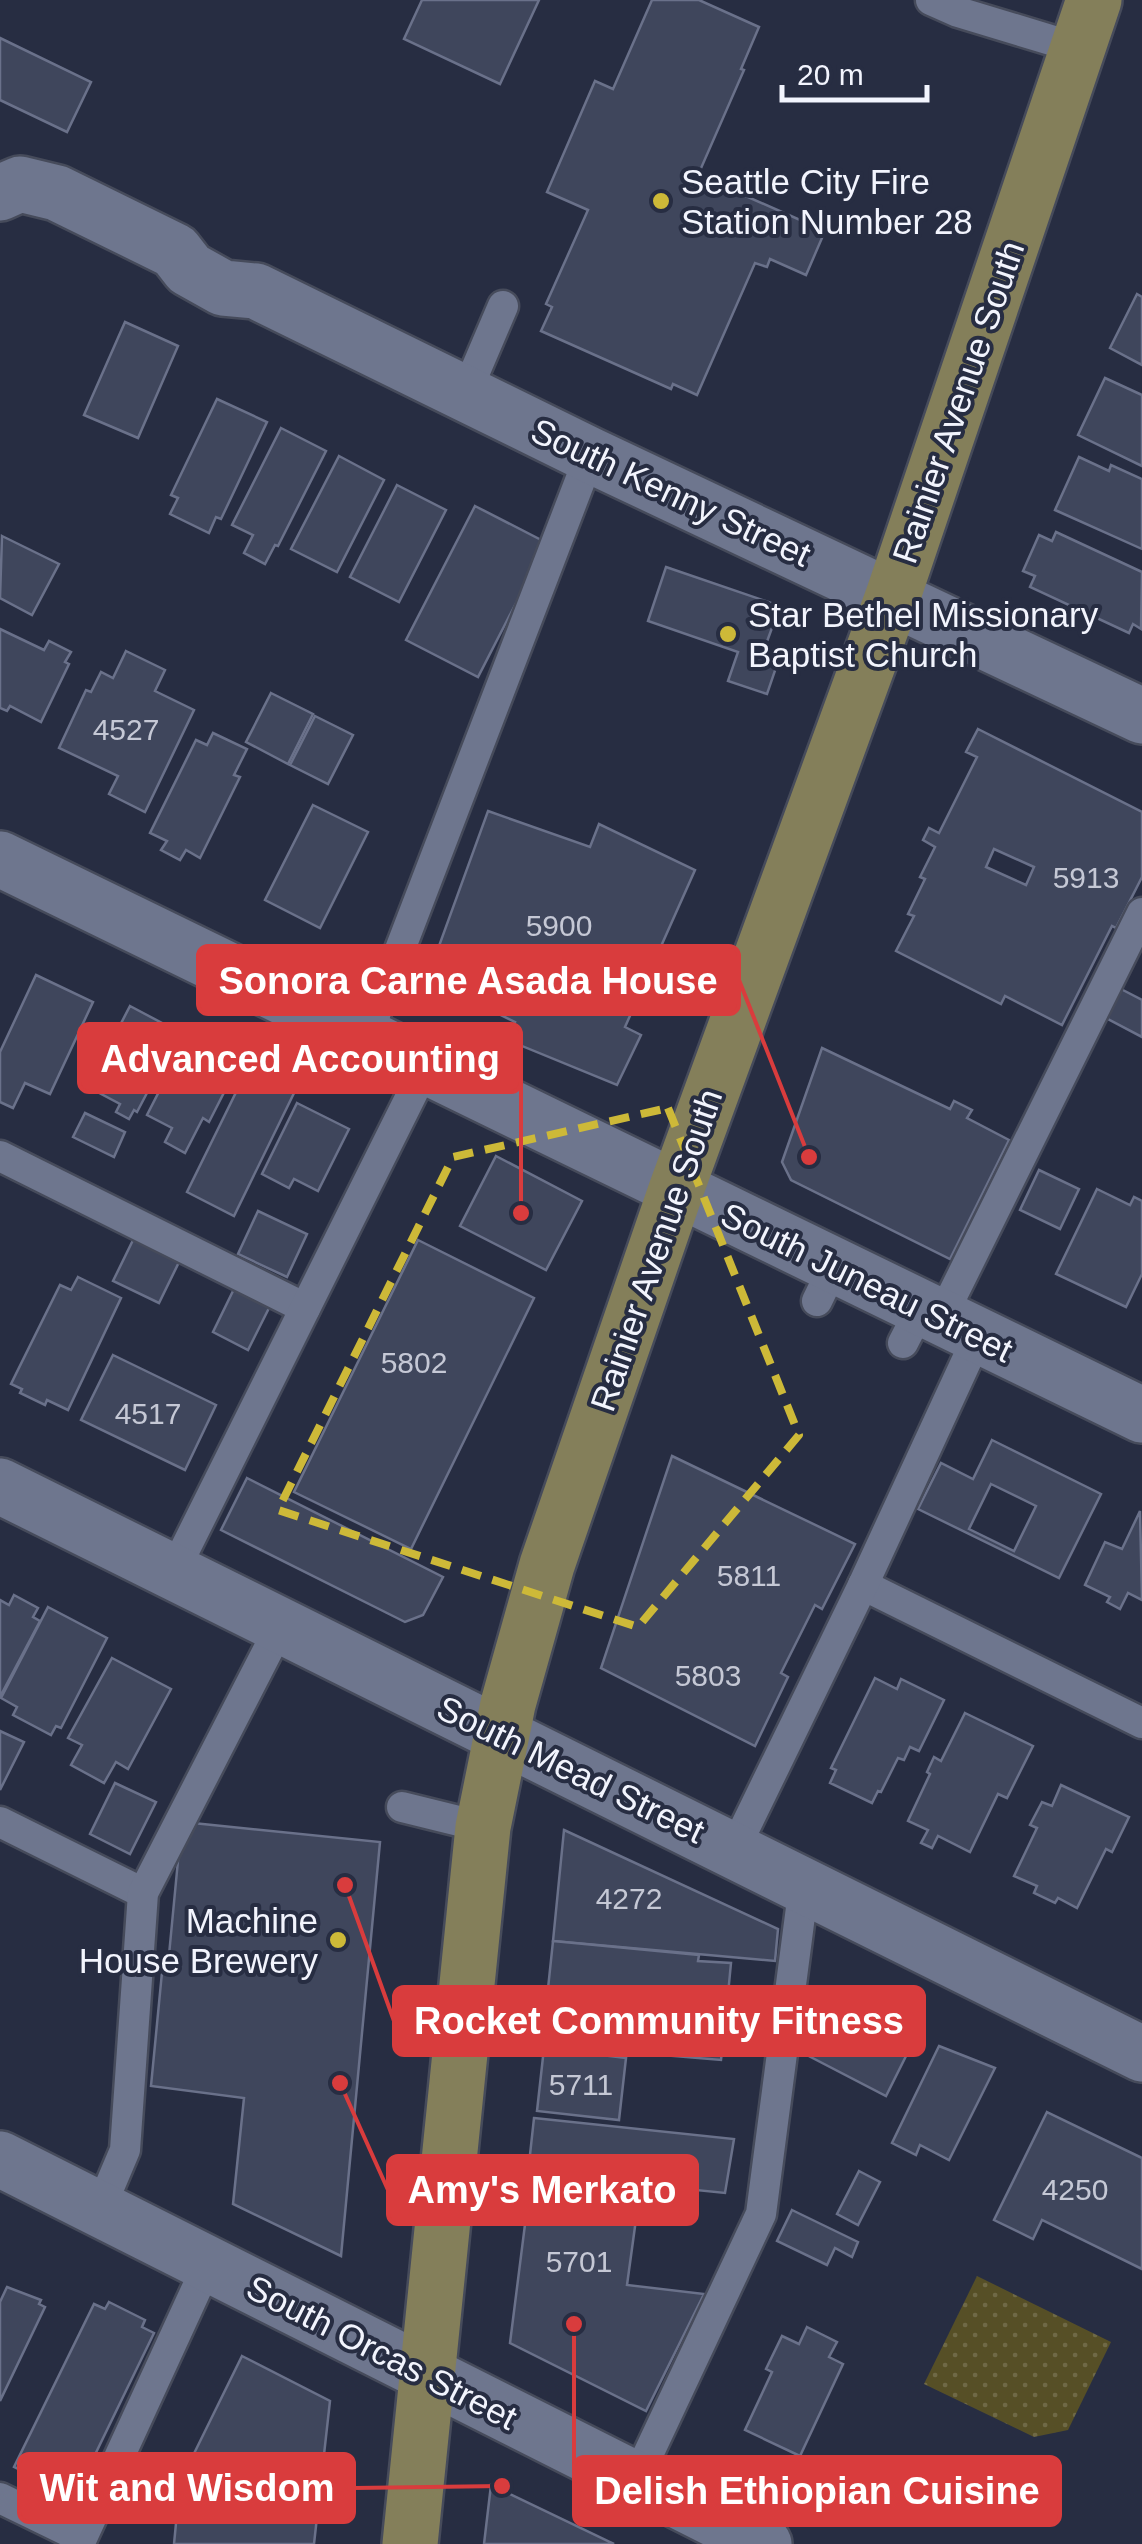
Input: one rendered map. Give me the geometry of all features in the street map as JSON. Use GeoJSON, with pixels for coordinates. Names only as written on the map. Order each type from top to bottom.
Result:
{"type":"FeatureCollection","features":[{"type":"Feature","properties":{"kind":"main road","name":"Rainier Avenue South"},"geometry":{"type":"LineString","coordinates":[[410,2544],[483,1827],[502,1735],[547,1565],[676,1190],[893,596],[1086,24]]}},
{"type":"Feature","properties":{"kind":"street","name":"South Kenny Street"},"geometry":{"type":"LineString","coordinates":[[0,193],[20,184],[58,194],[175,251],[198,243],[241,266],[256,291],[464,395],[1142,716]]}},
{"type":"Feature","properties":{"kind":"street","name":"South Juneau Street"},"geometry":{"type":"LineString","coordinates":[[0,859],[676,1190],[826,1283],[1142,1415]]}},
{"type":"Feature","properties":{"kind":"street","name":"South Mead Street"},"geometry":{"type":"LineString","coordinates":[[0,1486],[1142,2054]]}},
{"type":"Feature","properties":{"kind":"street","name":"South Orcas Street"},"geometry":{"type":"LineString","coordinates":[[0,2158],[636,2480],[740,2538]]}},
{"type":"Feature","properties":{"kind":"lane"},"geometry":{"type":"LineString","coordinates":[[932,0],[958,12],[1086,24]]}},
{"type":"Feature","properties":{"kind":"lane"},"geometry":{"type":"LineString","coordinates":[[464,395],[502,306]]}},
{"type":"Feature","properties":{"kind":"lane"},"geometry":{"type":"LineString","coordinates":[[366,1038],[590,455]]}},
{"type":"Feature","properties":{"kind":"lane"},"geometry":{"type":"LineString","coordinates":[[734,1850],[864,1585],[936,1326],[1142,913]]}},
{"type":"Feature","properties":{"kind":"lane"},"geometry":{"type":"LineString","coordinates":[[174,1571],[426,1066]]}},
{"type":"Feature","properties":{"kind":"lane"},"geometry":{"type":"LineString","coordinates":[[0,1156],[305,1308]]}},
{"type":"Feature","properties":{"kind":"lane"},"geometry":{"type":"LineString","coordinates":[[864,1585],[1142,1723]]}},
{"type":"Feature","properties":{"kind":"lane"},"geometry":{"type":"LineString","coordinates":[[100,2209],[125,2150],[143,1893],[281,1624]]}},
{"type":"Feature","properties":{"kind":"lane"},"geometry":{"type":"LineString","coordinates":[[402,1807],[483,1827]]}},
{"type":"Feature","properties":{"kind":"lane"},"geometry":{"type":"LineString","coordinates":[[0,1822],[143,1893]]}},
{"type":"Feature","properties":{"kind":"lane"},"geometry":{"type":"LineString","coordinates":[[636,2480],[761,2214],[804,1885]]}},
{"type":"Feature","properties":{"kind":"lane"},"geometry":{"type":"LineString","coordinates":[[0,2498],[81,2541],[208,2264]]}},
{"type":"Feature","properties":{"kind":"highlighted area"},"geometry":{"type":"Polygon","coordinates":[[[668,1108],[799,1435],[638,1627],[278,1510],[453,1157],[668,1108]]]}},
{"type":"Feature","properties":{"kind":"shaded area"},"geometry":{"type":"Polygon","coordinates":[[[977,2276],[1111,2342],[1068,2430],[1034,2437],[924,2384],[977,2276]]]}},
{"type":"Feature","properties":{"kind":"building"},"geometry":{"type":"Polygon","coordinates":[[[422,0],[539,0],[500,84],[404,39],[422,0]]]}},
{"type":"Feature","properties":{"kind":"building","name":"Seattle City Fire Station Number 28"},"geometry":{"type":"Polygon","coordinates":[[[652,0],[699,0],[759,27],[698,175],[825,231],[806,275],[770,259],[767,267],[755,263],[697,395],[673,384],[671,389],[541,331],[552,307],[546,304],[588,210],[547,192],[595,81],[613,89],[652,0]]]}},
{"type":"Feature","properties":{"kind":"building"},"geometry":{"type":"Polygon","coordinates":[[[0,38],[91,82],[67,132],[0,100],[0,38]]]}},
{"type":"Feature","properties":{"kind":"building"},"geometry":{"type":"Polygon","coordinates":[[[1137,294],[1142,297],[1142,365],[1110,348],[1137,294]]]}},
{"type":"Feature","properties":{"kind":"building"},"geometry":{"type":"Polygon","coordinates":[[[125,322],[178,346],[138,438],[84,415],[125,322]]]}},
{"type":"Feature","properties":{"kind":"building"},"geometry":{"type":"Polygon","coordinates":[[[1105,378],[1142,395],[1142,466],[1078,435],[1105,378]]]}},
{"type":"Feature","properties":{"kind":"building"},"geometry":{"type":"Polygon","coordinates":[[[217,399],[267,422],[221,519],[216,517],[209,533],[170,514],[178,498],[171,495],[217,399]]]}},
{"type":"Feature","properties":{"kind":"building"},"geometry":{"type":"Polygon","coordinates":[[[281,428],[326,451],[265,564],[244,553],[253,535],[232,525],[281,428]]]}},
{"type":"Feature","properties":{"kind":"building"},"geometry":{"type":"Polygon","coordinates":[[[339,456],[384,480],[337,572],[291,549],[339,456]]]}},
{"type":"Feature","properties":{"kind":"building"},"geometry":{"type":"Polygon","coordinates":[[[1079,457],[1109,471],[1111,465],[1142,479],[1142,549],[1055,510],[1079,457]]]}},
{"type":"Feature","properties":{"kind":"building"},"geometry":{"type":"Polygon","coordinates":[[[397,485],[446,510],[399,602],[350,577],[397,485]]]}},
{"type":"Feature","properties":{"kind":"building"},"geometry":{"type":"Polygon","coordinates":[[[475,506],[547,543],[478,677],[406,640],[475,506]]]}},
{"type":"Feature","properties":{"kind":"building"},"geometry":{"type":"Polygon","coordinates":[[[1056,532],[1142,572],[1141,629],[1133,624],[1129,633],[1030,587],[1035,576],[1023,571],[1039,535],[1052,541],[1056,532]]]}},
{"type":"Feature","properties":{"kind":"building"},"geometry":{"type":"Polygon","coordinates":[[[2,536],[59,564],[32,615],[0,598],[2,536]]]}},
{"type":"Feature","properties":{"kind":"building","name":"Star Bethel Missionary Baptist Church"},"geometry":{"type":"Polygon","coordinates":[[[666,567],[780,606],[765,647],[781,653],[767,694],[728,681],[738,652],[648,621],[666,567]]]}},
{"type":"Feature","properties":{"kind":"building"},"geometry":{"type":"Polygon","coordinates":[[[0,629],[44,650],[49,641],[71,652],[41,722],[10,706],[7,711],[0,708],[0,629]]]}},
{"type":"Feature","properties":{"kind":"building"},"geometry":{"type":"Polygon","coordinates":[[[126,651],[165,670],[155,691],[194,710],[145,812],[109,794],[118,776],[59,748],[86,690],[91,692],[101,672],[113,678],[126,651]]]}},
{"type":"Feature","properties":{"kind":"building"},"geometry":{"type":"Polygon","coordinates":[[[271,693],[313,714],[288,764],[246,742],[271,693]]]}},
{"type":"Feature","properties":{"kind":"building"},"geometry":{"type":"Polygon","coordinates":[[[315,716],[353,735],[328,784],[290,765],[315,716]]]}},
{"type":"Feature","properties":{"kind":"building"},"geometry":{"type":"Polygon","coordinates":[[[978,729],[1142,812],[1142,877],[1116,928],[1112,926],[1062,1025],[1005,996],[1001,1004],[896,951],[914,916],[908,914],[935,847],[923,840],[929,828],[939,833],[977,757],[966,752],[978,729]],[[994,849],[986,867],[1026,885],[1034,867],[994,849]]]}},
{"type":"Feature","properties":{"kind":"building"},"geometry":{"type":"Polygon","coordinates":[[[213,733],[247,749],[234,775],[240,777],[200,858],[186,850],[180,860],[161,850],[167,841],[150,833],[196,740],[207,745],[213,733]]]}},
{"type":"Feature","properties":{"kind":"building"},"geometry":{"type":"Polygon","coordinates":[[[313,805],[368,832],[320,928],[265,900],[313,805]]]}},
{"type":"Feature","properties":{"kind":"building"},"geometry":{"type":"Polygon","coordinates":[[[488,811],[590,847],[599,824],[695,870],[625,1027],[641,1035],[617,1085],[505,1039],[515,1022],[427,979],[488,811]]]}},
{"type":"Feature","properties":{"kind":"building"},"geometry":{"type":"Polygon","coordinates":[[[36,975],[93,1002],[50,1094],[25,1083],[13,1108],[0,1102],[0,1052],[36,975]]]}},
{"type":"Feature","properties":{"kind":"building"},"geometry":{"type":"Polygon","coordinates":[[[1119,988],[1142,1000],[1142,1037],[1104,1017],[1119,988]]]}},
{"type":"Feature","properties":{"kind":"building"},"geometry":{"type":"Polygon","coordinates":[[[130,1006],[179,1032],[137,1112],[134,1110],[129,1119],[116,1112],[120,1104],[88,1087],[130,1006]]]}},
{"type":"Feature","properties":{"kind":"building"},"geometry":{"type":"Polygon","coordinates":[[[187,1037],[239,1063],[209,1122],[203,1118],[185,1153],[165,1142],[172,1128],[147,1115],[187,1037]]]}},
{"type":"Feature","properties":{"kind":"building"},"geometry":{"type":"Polygon","coordinates":[[[822,1048],[950,1109],[954,1101],[972,1110],[967,1118],[1009,1140],[950,1259],[791,1180],[782,1162],[822,1048]]]}},
{"type":"Feature","properties":{"kind":"building"},"geometry":{"type":"Polygon","coordinates":[[[247,1070],[294,1093],[234,1216],[187,1192],[247,1070]]]}},
{"type":"Feature","properties":{"kind":"building"},"geometry":{"type":"Polygon","coordinates":[[[297,1103],[349,1129],[318,1191],[294,1179],[289,1188],[262,1174],[297,1103]]]}},
{"type":"Feature","properties":{"kind":"building"},"geometry":{"type":"Polygon","coordinates":[[[85,1113],[125,1132],[114,1157],[73,1137],[85,1113]]]}},
{"type":"Feature","properties":{"kind":"building"},"geometry":{"type":"Polygon","coordinates":[[[496,1156],[582,1201],[546,1270],[460,1226],[496,1156]]]}},
{"type":"Feature","properties":{"kind":"building"},"geometry":{"type":"Polygon","coordinates":[[[1039,1170],[1079,1189],[1060,1229],[1020,1210],[1039,1170]]]}},
{"type":"Feature","properties":{"kind":"building"},"geometry":{"type":"Polygon","coordinates":[[[1097,1189],[1130,1205],[1134,1197],[1142,1201],[1142,1274],[1126,1307],[1056,1274],[1097,1189]]]}},
{"type":"Feature","properties":{"kind":"building"},"geometry":{"type":"Polygon","coordinates":[[[258,1211],[307,1234],[287,1277],[238,1254],[258,1211]]]}},
{"type":"Feature","properties":{"kind":"building"},"geometry":{"type":"Polygon","coordinates":[[[136,1234],[182,1256],[159,1303],[113,1281],[136,1234]]]}},
{"type":"Feature","properties":{"kind":"building"},"geometry":{"type":"Polygon","coordinates":[[[418,1240],[534,1298],[411,1549],[294,1492],[418,1240]]]}},
{"type":"Feature","properties":{"kind":"building"},"geometry":{"type":"Polygon","coordinates":[[[78,1277],[121,1298],[68,1410],[47,1400],[45,1405],[11,1384],[60,1285],[71,1290],[78,1277]]]}},
{"type":"Feature","properties":{"kind":"building"},"geometry":{"type":"Polygon","coordinates":[[[234,1289],[270,1306],[248,1350],[213,1332],[234,1289]]]}},
{"type":"Feature","properties":{"kind":"building"},"geometry":{"type":"Polygon","coordinates":[[[113,1355],[216,1405],[185,1470],[81,1420],[113,1355]]]}},
{"type":"Feature","properties":{"kind":"building"},"geometry":{"type":"Polygon","coordinates":[[[992,1440],[1101,1494],[1059,1578],[918,1509],[941,1463],[973,1479],[992,1440]],[[991,1484],[969,1529],[1014,1551],[1036,1506],[991,1484]]]}},
{"type":"Feature","properties":{"kind":"building"},"geometry":{"type":"Polygon","coordinates":[[[672,1456],[855,1544],[822,1609],[815,1605],[781,1673],[788,1677],[755,1746],[601,1668],[672,1456]]]}},
{"type":"Feature","properties":{"kind":"building"},"geometry":{"type":"Polygon","coordinates":[[[247,1478],[443,1577],[423,1615],[405,1622],[221,1530],[247,1478]]]}},
{"type":"Feature","properties":{"kind":"building"},"geometry":{"type":"Polygon","coordinates":[[[1140,1511],[1142,1600],[1128,1593],[1120,1609],[1107,1602],[1110,1597],[1085,1585],[1105,1542],[1122,1549],[1140,1511]]]}},
{"type":"Feature","properties":{"kind":"building"},"geometry":{"type":"Polygon","coordinates":[[[14,1595],[38,1608],[33,1617],[40,1621],[0,1697],[0,1600],[9,1605],[14,1595]]]}},
{"type":"Feature","properties":{"kind":"building"},"geometry":{"type":"Polygon","coordinates":[[[48,1607],[107,1638],[61,1728],[56,1726],[51,1735],[13,1715],[17,1707],[1,1698],[48,1607]]]}},
{"type":"Feature","properties":{"kind":"building"},"geometry":{"type":"Polygon","coordinates":[[[112,1658],[171,1689],[128,1769],[116,1762],[104,1783],[71,1765],[82,1745],[68,1738],[112,1658]]]}},
{"type":"Feature","properties":{"kind":"building"},"geometry":{"type":"Polygon","coordinates":[[[875,1678],[897,1689],[901,1679],[944,1700],[919,1751],[910,1747],[904,1760],[898,1758],[872,1803],[830,1783],[836,1770],[831,1768],[875,1678]]]}},
{"type":"Feature","properties":{"kind":"building"},"geometry":{"type":"Polygon","coordinates":[[[965,1713],[1033,1746],[1007,1798],[998,1794],[970,1852],[938,1836],[932,1848],[921,1843],[928,1830],[908,1821],[934,1757],[941,1761],[965,1713]]]}},
{"type":"Feature","properties":{"kind":"building"},"geometry":{"type":"Polygon","coordinates":[[[0,1731],[24,1742],[0,1790],[0,1731]]]}},
{"type":"Feature","properties":{"kind":"building"},"geometry":{"type":"Polygon","coordinates":[[[115,1783],[156,1802],[130,1854],[90,1834],[115,1783]]]}},
{"type":"Feature","properties":{"kind":"building"},"geometry":{"type":"Polygon","coordinates":[[[1061,1785],[1129,1817],[1112,1852],[1106,1849],[1077,1908],[1058,1898],[1055,1903],[1034,1893],[1037,1886],[1014,1876],[1037,1828],[1030,1825],[1042,1802],[1052,1806],[1061,1785]]]}},
{"type":"Feature","properties":{"kind":"building"},"geometry":{"type":"Polygon","coordinates":[[[193,1823],[380,1842],[341,2256],[233,2204],[244,2098],[151,2086],[179,1850],[193,1823]]]}},
{"type":"Feature","properties":{"kind":"building"},"geometry":{"type":"Polygon","coordinates":[[[564,1830],[778,1929],[775,1961],[553,1941],[564,1830]]]}},
{"type":"Feature","properties":{"kind":"building"},"geometry":{"type":"Polygon","coordinates":[[[553,1941],[699,1955],[698,1961],[731,1963],[726,2015],[547,1998],[553,1941]]]}},
{"type":"Feature","properties":{"kind":"building"},"geometry":{"type":"Polygon","coordinates":[[[834,1992],[886,2019],[892,2007],[917,2020],[911,2031],[917,2034],[886,2096],[803,2053],[834,1992]]]}},
{"type":"Feature","properties":{"kind":"building"},"geometry":{"type":"Polygon","coordinates":[[[547,1998],[726,2015],[721,2060],[543,2045],[547,1998]]]}},
{"type":"Feature","properties":{"kind":"building"},"geometry":{"type":"Polygon","coordinates":[[[939,2046],[995,2068],[949,2160],[920,2145],[916,2155],[892,2143],[939,2046]]]}},
{"type":"Feature","properties":{"kind":"building"},"geometry":{"type":"Polygon","coordinates":[[[544,2048],[626,2058],[619,2120],[537,2111],[544,2048]]]}},
{"type":"Feature","properties":{"kind":"building"},"geometry":{"type":"Polygon","coordinates":[[[1047,2112],[1142,2158],[1142,2269],[1042,2220],[1033,2239],[994,2220],[1047,2112]]]}},
{"type":"Feature","properties":{"kind":"building"},"geometry":{"type":"Polygon","coordinates":[[[534,2118],[734,2139],[725,2193],[528,2173],[534,2118]]]}},
{"type":"Feature","properties":{"kind":"building"},"geometry":{"type":"Polygon","coordinates":[[[859,2171],[880,2182],[858,2225],[837,2214],[859,2171]]]}},
{"type":"Feature","properties":{"kind":"building"},"geometry":{"type":"Polygon","coordinates":[[[531,2177],[640,2190],[627,2285],[704,2294],[646,2411],[510,2343],[531,2177]]]}},
{"type":"Feature","properties":{"kind":"building"},"geometry":{"type":"Polygon","coordinates":[[[792,2210],[858,2242],[852,2257],[835,2248],[827,2265],[777,2241],[792,2210]]]}},
{"type":"Feature","properties":{"kind":"building"},"geometry":{"type":"Polygon","coordinates":[[[7,2287],[41,2300],[39,2304],[45,2307],[0,2401],[0,2302],[7,2287]]]}},
{"type":"Feature","properties":{"kind":"building"},"geometry":{"type":"Polygon","coordinates":[[[109,2302],[145,2320],[142,2327],[154,2333],[72,2502],[41,2487],[43,2481],[14,2467],[94,2304],[105,2309],[109,2302]]]}},
{"type":"Feature","properties":{"kind":"building"},"geometry":{"type":"Polygon","coordinates":[[[807,2327],[837,2342],[829,2357],[843,2364],[800,2456],[745,2430],[772,2372],[766,2369],[782,2336],[799,2344],[807,2327]]]}},
{"type":"Feature","properties":{"kind":"building"},"geometry":{"type":"Polygon","coordinates":[[[242,2356],[330,2401],[314,2544],[174,2544],[180,2482],[242,2356]]]}},
{"type":"Feature","properties":{"kind":"building"},"geometry":{"type":"Polygon","coordinates":[[[491,2485],[614,2544],[484,2544],[491,2485]]]}},
{"type":"Feature","properties":{"kind":"place","name":"Seattle City Fire Station Number 28"},"geometry":{"type":"Point","coordinates":[661,201]}},
{"type":"Feature","properties":{"kind":"place","name":"Star Bethel Missionary Baptist Church"},"geometry":{"type":"Point","coordinates":[728,634]}},
{"type":"Feature","properties":{"kind":"place","name":"Sonora Carne Asada House"},"geometry":{"type":"Point","coordinates":[809,1157]}},
{"type":"Feature","properties":{"kind":"place","name":"Advanced Accounting"},"geometry":{"type":"Point","coordinates":[521,1213]}},
{"type":"Feature","properties":{"kind":"place","name":"Rocket Community Fitness"},"geometry":{"type":"Point","coordinates":[345,1885]}},
{"type":"Feature","properties":{"kind":"place","name":"Machine House Brewery"},"geometry":{"type":"Point","coordinates":[338,1940]}},
{"type":"Feature","properties":{"kind":"place","name":"Amy's Merkato"},"geometry":{"type":"Point","coordinates":[340,2083]}},
{"type":"Feature","properties":{"kind":"place","name":"Delish Ethiopian Cuisine"},"geometry":{"type":"Point","coordinates":[574,2324]}},
{"type":"Feature","properties":{"kind":"place","name":"Wit and Wisdom"},"geometry":{"type":"Point","coordinates":[502,2486]}}]}
